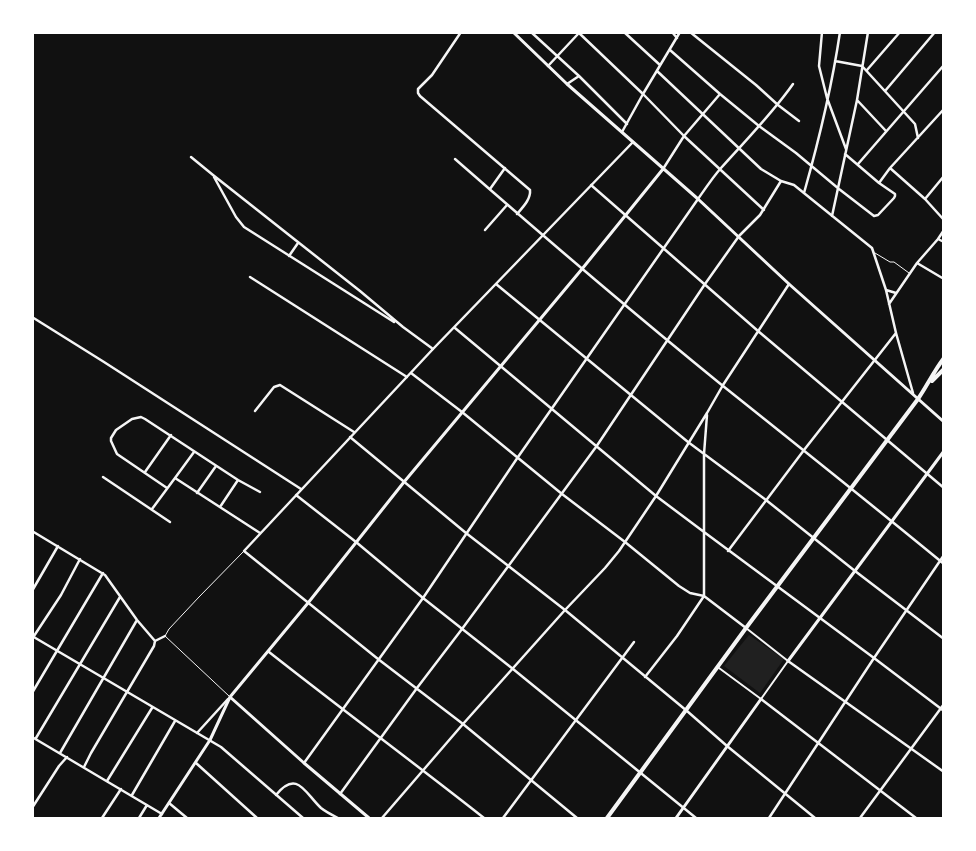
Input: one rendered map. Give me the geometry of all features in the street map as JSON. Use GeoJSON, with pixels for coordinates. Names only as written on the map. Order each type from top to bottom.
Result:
{"type":"FeatureCollection","features":[{"type":"Feature","properties":{"kind":"main road"},"geometry":{"type":"LineString","coordinates":[[607,818],[746,628],[918,399],[944,358]]}},
{"type":"Feature","properties":{"kind":"main road"},"geometry":{"type":"LineString","coordinates":[[928,384],[944,369]]}},
{"type":"Feature","properties":{"kind":"street"},"geometry":{"type":"LineString","coordinates":[[461,32],[432,75],[418,89],[418,92],[420,96],[530,190],[529,198],[518,214]]}},
{"type":"Feature","properties":{"kind":"street"},"geometry":{"type":"LineString","coordinates":[[513,32],[548,66],[944,422]]}},
{"type":"Feature","properties":{"kind":"street"},"geometry":{"type":"LineString","coordinates":[[531,32],[627,124]]}},
{"type":"Feature","properties":{"kind":"street"},"geometry":{"type":"LineString","coordinates":[[624,32],[660,65]]}},
{"type":"Feature","properties":{"kind":"street"},"geometry":{"type":"LineString","coordinates":[[672,32],[677,38]]}},
{"type":"Feature","properties":{"kind":"street"},"geometry":{"type":"LineString","coordinates":[[622,132],[680,32]]}},
{"type":"Feature","properties":{"kind":"street"},"geometry":{"type":"LineString","coordinates":[[690,32],[799,121]]}},
{"type":"Feature","properties":{"kind":"street"},"geometry":{"type":"LineString","coordinates":[[670,50],[759,126],[874,216],[878,215],[896,196],[878,183],[846,152],[827,98],[819,66],[822,32]]}},
{"type":"Feature","properties":{"kind":"street"},"geometry":{"type":"LineString","coordinates":[[804,193],[812,166],[840,32]]}},
{"type":"Feature","properties":{"kind":"street"},"geometry":{"type":"LineString","coordinates":[[832,216],[857,100],[868,32]]}},
{"type":"Feature","properties":{"kind":"street"},"geometry":{"type":"LineString","coordinates":[[867,70],[900,32]]}},
{"type":"Feature","properties":{"kind":"street"},"geometry":{"type":"LineString","coordinates":[[885,91],[935,32]]}},
{"type":"Feature","properties":{"kind":"street"},"geometry":{"type":"LineString","coordinates":[[548,66],[579,33],[684,136],[764,210]]}},
{"type":"Feature","properties":{"kind":"street"},"geometry":{"type":"LineString","coordinates":[[835,61],[862,66],[867,70],[915,124],[918,138]]}},
{"type":"Feature","properties":{"kind":"street"},"geometry":{"type":"LineString","coordinates":[[858,164],[944,65]]}},
{"type":"Feature","properties":{"kind":"street"},"geometry":{"type":"LineString","coordinates":[[657,71],[761,169],[781,181],[794,185],[873,250],[886,290],[913,394]]}},
{"type":"Feature","properties":{"kind":"street"},"geometry":{"type":"LineString","coordinates":[[568,84],[579,76]]}},
{"type":"Feature","properties":{"kind":"street"},"geometry":{"type":"LineString","coordinates":[[304,763],[422,598],[698,199],[720,169],[778,105],[793,84]]}},
{"type":"Feature","properties":{"kind":"street"},"geometry":{"type":"LineString","coordinates":[[197,733],[269,652],[404,482],[626,216],[663,169],[684,136],[720,94]]}},
{"type":"Feature","properties":{"kind":"street"},"geometry":{"type":"LineString","coordinates":[[857,100],[886,131]]}},
{"type":"Feature","properties":{"kind":"street"},"geometry":{"type":"LineString","coordinates":[[878,183],[943,112]]}},
{"type":"Feature","properties":{"kind":"street"},"geometry":{"type":"LineString","coordinates":[[577,818],[463,724],[378,659],[244,551],[354,432],[633,142]]}},
{"type":"Feature","properties":{"kind":"street"},"geometry":{"type":"LineString","coordinates":[[191,157],[433,349]]}},
{"type":"Feature","properties":{"kind":"street"},"geometry":{"type":"LineString","coordinates":[[455,159],[624,304],[944,564]]}},
{"type":"Feature","properties":{"kind":"street"},"geometry":{"type":"LineString","coordinates":[[489,189],[505,168]]}},
{"type":"Feature","properties":{"kind":"street"},"geometry":{"type":"LineString","coordinates":[[890,168],[925,199],[944,220]]}},
{"type":"Feature","properties":{"kind":"street"},"geometry":{"type":"LineString","coordinates":[[213,176],[240,223],[250,232],[403,327]]}},
{"type":"Feature","properties":{"kind":"street"},"geometry":{"type":"LineString","coordinates":[[925,199],[944,176]]}},
{"type":"Feature","properties":{"kind":"street"},"geometry":{"type":"LineString","coordinates":[[340,794],[596,447],[705,284],[739,236],[764,210],[781,181]]}},
{"type":"Feature","properties":{"kind":"street"},"geometry":{"type":"LineString","coordinates":[[591,185],[758,331],[944,488]]}},
{"type":"Feature","properties":{"kind":"street"},"geometry":{"type":"LineString","coordinates":[[485,230],[507,205]]}},
{"type":"Feature","properties":{"kind":"street"},"geometry":{"type":"LineString","coordinates":[[889,304],[917,262],[944,230]]}},
{"type":"Feature","properties":{"kind":"street"},"geometry":{"type":"LineString","coordinates":[[938,239],[944,242]]}},
{"type":"Feature","properties":{"kind":"street"},"geometry":{"type":"LineString","coordinates":[[289,256],[298,243]]}},
{"type":"Feature","properties":{"kind":"street"},"geometry":{"type":"LineString","coordinates":[[917,262],[944,280]]}},
{"type":"Feature","properties":{"kind":"street"},"geometry":{"type":"LineString","coordinates":[[250,277],[407,377]]}},
{"type":"Feature","properties":{"kind":"street"},"geometry":{"type":"LineString","coordinates":[[496,284],[688,442],[766,500],[906,611],[943,637]]}},
{"type":"Feature","properties":{"kind":"street"},"geometry":{"type":"LineString","coordinates":[[382,818],[625,542],[656,496],[723,385],[789,284]]}},
{"type":"Feature","properties":{"kind":"street"},"geometry":{"type":"LineString","coordinates":[[886,290],[896,293]]}},
{"type":"Feature","properties":{"kind":"street"},"geometry":{"type":"LineString","coordinates":[[355,298],[360,291]]}},
{"type":"Feature","properties":{"kind":"street"},"geometry":{"type":"LineString","coordinates":[[32,317],[301,489]]}},
{"type":"Feature","properties":{"kind":"street"},"geometry":{"type":"LineString","coordinates":[[455,328],[656,496],[942,710]]}},
{"type":"Feature","properties":{"kind":"street"},"geometry":{"type":"LineString","coordinates":[[728,551],[896,333]]}},
{"type":"Feature","properties":{"kind":"street"},"geometry":{"type":"LineString","coordinates":[[411,373],[679,586],[704,596],[788,661],[944,772]]}},
{"type":"Feature","properties":{"kind":"street"},"geometry":{"type":"LineString","coordinates":[[255,411],[274,387],[280,385],[354,432]]}},
{"type":"Feature","properties":{"kind":"street"},"geometry":{"type":"LineString","coordinates":[[645,677],[677,636],[704,596],[704,454],[707,413]]}},
{"type":"Feature","properties":{"kind":"street"},"geometry":{"type":"LineString","coordinates":[[167,488],[117,454],[111,438],[116,430],[132,419],[140,417],[145,419],[238,480],[260,492]]}},
{"type":"Feature","properties":{"kind":"street"},"geometry":{"type":"LineString","coordinates":[[145,472],[171,435]]}},
{"type":"Feature","properties":{"kind":"street"},"geometry":{"type":"LineString","coordinates":[[350,437],[466,533],[565,610],[815,818]]}},
{"type":"Feature","properties":{"kind":"street"},"geometry":{"type":"LineString","coordinates":[[152,509],[194,451]]}},
{"type":"Feature","properties":{"kind":"street"},"geometry":{"type":"LineString","coordinates":[[676,818],[820,617],[944,451]]}},
{"type":"Feature","properties":{"kind":"street"},"geometry":{"type":"LineString","coordinates":[[197,493],[216,466]]}},
{"type":"Feature","properties":{"kind":"street"},"geometry":{"type":"LineString","coordinates":[[103,477],[170,522]]}},
{"type":"Feature","properties":{"kind":"street"},"geometry":{"type":"LineString","coordinates":[[175,478],[260,533]]}},
{"type":"Feature","properties":{"kind":"street"},"geometry":{"type":"LineString","coordinates":[[220,507],[238,480]]}},
{"type":"Feature","properties":{"kind":"street"},"geometry":{"type":"LineString","coordinates":[[296,495],[696,818]]}},
{"type":"Feature","properties":{"kind":"street"},"geometry":{"type":"LineString","coordinates":[[33,532],[103,573],[137,620],[155,641]]}},
{"type":"Feature","properties":{"kind":"street"},"geometry":{"type":"LineString","coordinates":[[32,591],[58,546]]}},
{"type":"Feature","properties":{"kind":"street"},"geometry":{"type":"LineString","coordinates":[[769,818],[944,555]]}},
{"type":"Feature","properties":{"kind":"street"},"geometry":{"type":"LineString","coordinates":[[80,559],[61,595],[33,637],[210,740],[226,751],[303,818]]}},
{"type":"Feature","properties":{"kind":"street"},"geometry":{"type":"LineString","coordinates":[[32,694],[103,573]]}},
{"type":"Feature","properties":{"kind":"street"},"geometry":{"type":"LineString","coordinates":[[120,597],[34,737],[162,814]]}},
{"type":"Feature","properties":{"kind":"street"},"geometry":{"type":"LineString","coordinates":[[60,752],[137,620]]}},
{"type":"Feature","properties":{"kind":"street"},"geometry":{"type":"LineString","coordinates":[[84,767],[154,646],[155,641],[165,636]]}},
{"type":"Feature","properties":{"kind":"street"},"geometry":{"type":"LineString","coordinates":[[503,818],[634,642]]}},
{"type":"Feature","properties":{"kind":"street"},"geometry":{"type":"LineString","coordinates":[[269,652],[484,818]]}},
{"type":"Feature","properties":{"kind":"street"},"geometry":{"type":"LineString","coordinates":[[719,667],[916,818]]}},
{"type":"Feature","properties":{"kind":"street"},"geometry":{"type":"LineString","coordinates":[[159,818],[210,740],[230,697]]}},
{"type":"Feature","properties":{"kind":"street"},"geometry":{"type":"LineString","coordinates":[[230,697],[369,818]]}},
{"type":"Feature","properties":{"kind":"street"},"geometry":{"type":"LineString","coordinates":[[860,818],[911,748],[942,710],[944,704]]}},
{"type":"Feature","properties":{"kind":"street"},"geometry":{"type":"LineString","coordinates":[[108,781],[152,707]]}},
{"type":"Feature","properties":{"kind":"street"},"geometry":{"type":"LineString","coordinates":[[131,795],[175,721]]}},
{"type":"Feature","properties":{"kind":"street"},"geometry":{"type":"LineString","coordinates":[[32,808],[59,766],[67,757]]}},
{"type":"Feature","properties":{"kind":"street"},"geometry":{"type":"LineString","coordinates":[[196,762],[257,818]]}},
{"type":"Feature","properties":{"kind":"street"},"geometry":{"type":"LineString","coordinates":[[276,795],[287,784],[294,783],[304,789],[322,809],[338,818]]}},
{"type":"Feature","properties":{"kind":"street"},"geometry":{"type":"LineString","coordinates":[[102,818],[121,789]]}},
{"type":"Feature","properties":{"kind":"street"},"geometry":{"type":"LineString","coordinates":[[169,803],[187,818]]}},
{"type":"Feature","properties":{"kind":"street"},"geometry":{"type":"LineString","coordinates":[[138,818],[147,805]]}},
{"type":"Feature","properties":{"kind":"lane"},"geometry":{"type":"LineString","coordinates":[[873,250],[910,274]]}},
{"type":"Feature","properties":{"kind":"lane"},"geometry":{"type":"LineString","coordinates":[[230,697],[165,636],[169,629],[244,551]]}},
{"type":"Feature","properties":{"kind":"shaded area"},"geometry":{"type":"Polygon","coordinates":[[[749,635],[784,659],[760,693],[724,666],[749,635]]]}}]}
